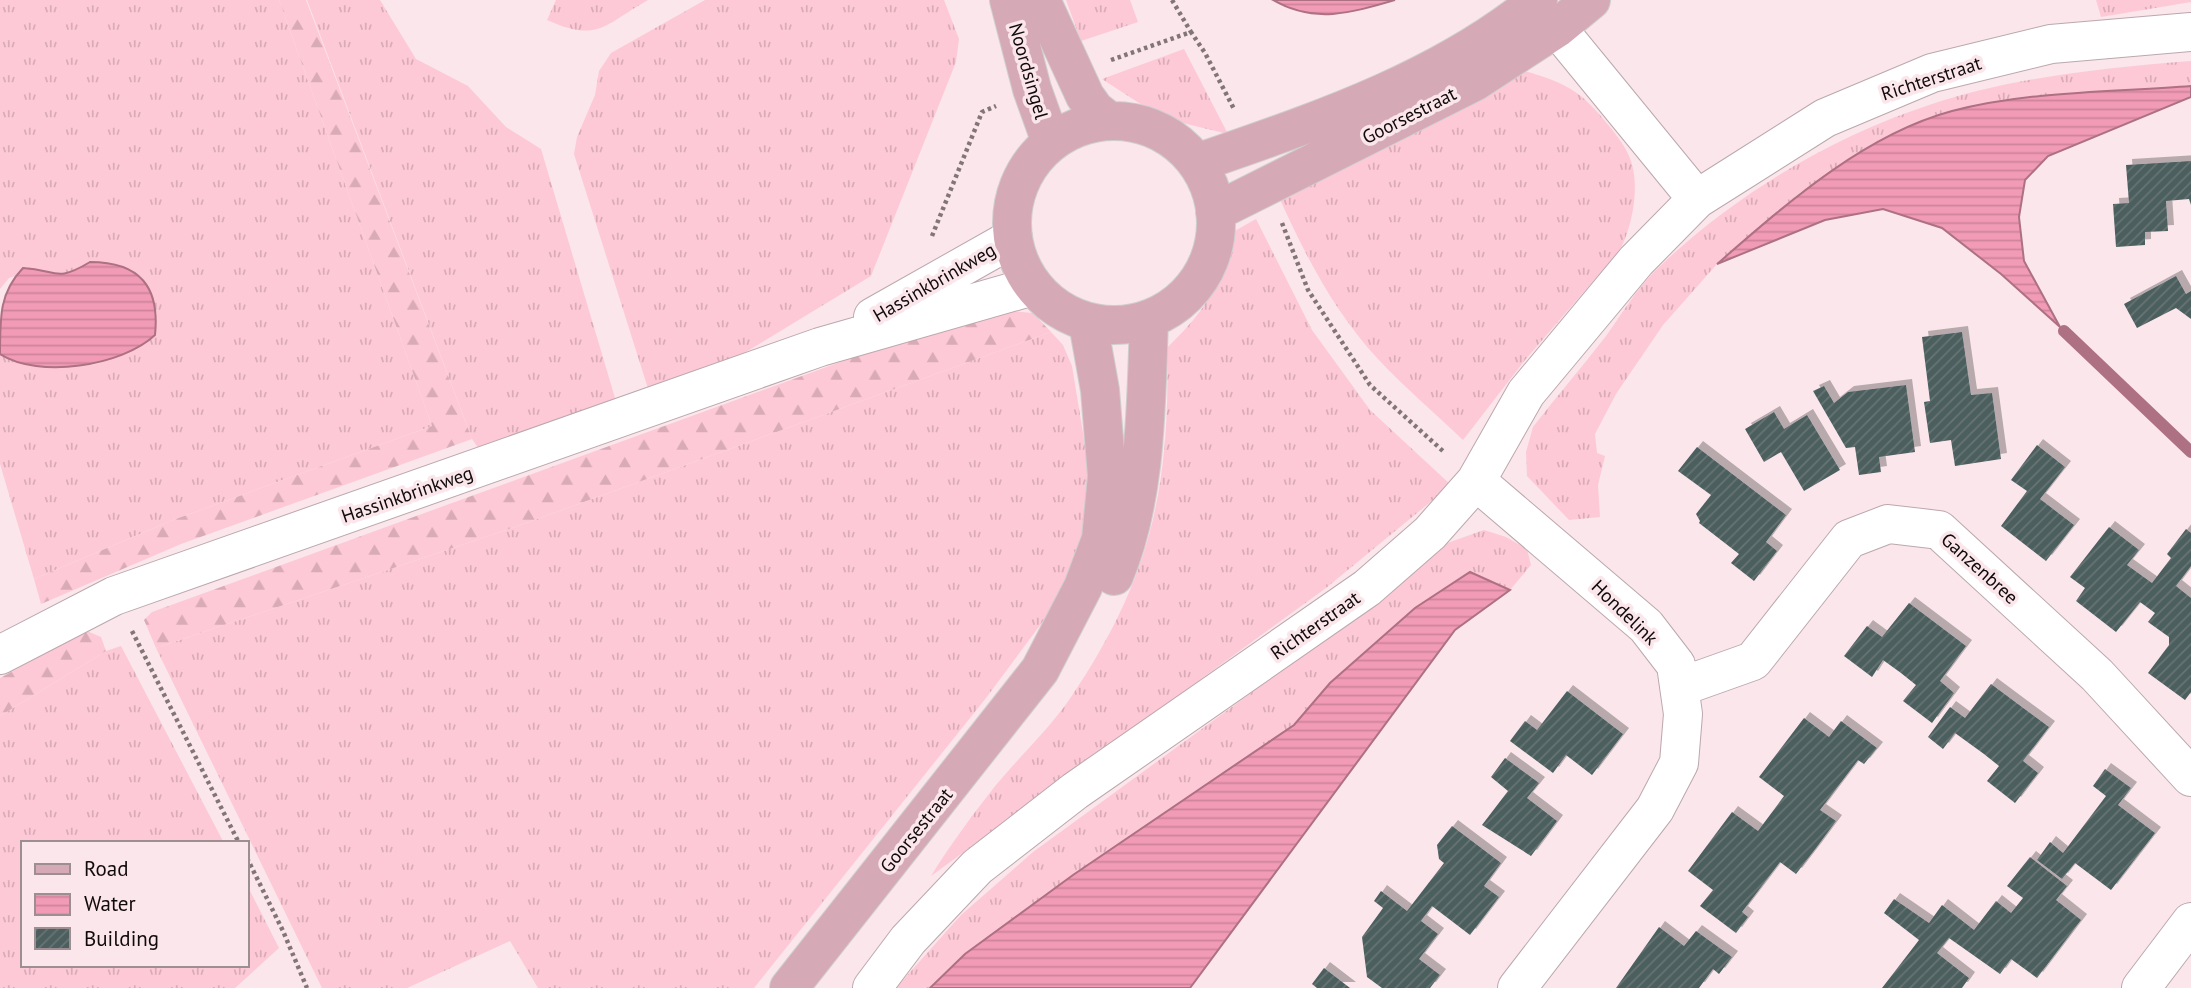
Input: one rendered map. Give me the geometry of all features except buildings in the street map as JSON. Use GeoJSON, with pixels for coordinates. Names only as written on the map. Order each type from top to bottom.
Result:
{"type":"FeatureCollection","features":[{"type":"Feature","properties":{"kind":"main road","name":"Noordsingel"},"geometry":{"type":"LineString","coordinates":[[1009,0],[1032,89],[1051,142]]}},
{"type":"Feature","properties":{"kind":"main road","name":"Noordsingel"},"geometry":{"type":"LineString","coordinates":[[1041,0],[1095,110],[1109,121]]}},
{"type":"Feature","properties":{"kind":"main road","name":"Goorsestraat"},"geometry":{"type":"LineString","coordinates":[[1197,163],[1356,106],[1544,10],[1591,0]]}},
{"type":"Feature","properties":{"kind":"main road","name":"Goorsestraat"},"geometry":{"type":"LineString","coordinates":[[1215,212],[1474,82],[1544,10]]}},
{"type":"Feature","properties":{"kind":"main road"},"geometry":{"type":"LineString","coordinates":[[1109,121],[1150,127],[1173,140],[1197,163],[1208,183],[1215,212],[1213,245],[1200,278],[1177,304],[1150,319],[1111,326],[1088,323],[1063,312],[1033,286],[1020,264],[1013,237],[1014,200],[1023,176],[1051,142],[1077,127],[1109,121]]}},
{"type":"Feature","properties":{"kind":"main road","name":"Goorsestraat"},"geometry":{"type":"LineString","coordinates":[[789,988],[1040,670],[1082,633],[1102,604],[1124,552],[1139,478],[1150,319]]}},
{"type":"Feature","properties":{"kind":"main road","name":"Goorsestraat"},"geometry":{"type":"LineString","coordinates":[[1040,670],[1083,587],[1101,539],[1107,476],[1100,390],[1088,323]]}},
{"type":"Feature","properties":{"kind":"street"},"geometry":{"type":"LineString","coordinates":[[1544,10],[1697,200]]}},
{"type":"Feature","properties":{"kind":"street","name":"Richterstraat"},"geometry":{"type":"LineString","coordinates":[[872,988],[908,940],[977,867],[1075,791],[1367,588],[1430,533],[1476,481],[1526,393],[1636,261],[1697,200],[1825,118],[1932,73],[2051,44],[2191,32]]}},
{"type":"Feature","properties":{"kind":"street","name":"Hassinkbrinkweg"},"geometry":{"type":"LineString","coordinates":[[820,347],[1013,237]]}},
{"type":"Feature","properties":{"kind":"street","name":"Hassinkbrinkweg"},"geometry":{"type":"LineString","coordinates":[[0,655],[114,596],[820,347],[1033,286]]}},
{"type":"Feature","properties":{"kind":"street","name":"Hondelink"},"geometry":{"type":"LineString","coordinates":[[1476,481],[1646,626],[1676,665],[1683,714],[1679,763],[1655,809],[1517,988]]}},
{"type":"Feature","properties":{"kind":"street","name":"Ganzenbree"},"geometry":{"type":"LineString","coordinates":[[1680,687],[1754,661],[1849,539],[1888,524],[1940,530],[2097,676],[2191,777]]}},
{"type":"Feature","properties":{"kind":"street"},"geometry":{"type":"LineString","coordinates":[[2141,988],[2191,922]]}},
{"type":"Feature","properties":{"kind":"path"},"geometry":{"type":"LineString","coordinates":[[1172,0],[1205,53],[1252,144]]}},
{"type":"Feature","properties":{"kind":"path"},"geometry":{"type":"LineString","coordinates":[[1076,72],[1191,32]]}},
{"type":"Feature","properties":{"kind":"path"},"geometry":{"type":"LineString","coordinates":[[928,247],[982,112],[1032,89]]}},
{"type":"Feature","properties":{"kind":"path"},"geometry":{"type":"LineString","coordinates":[[1267,185],[1308,290],[1370,385],[1476,481]]}},
{"type":"Feature","properties":{"kind":"path"},"geometry":{"type":"LineString","coordinates":[[114,596],[238,841]]}},
{"type":"Feature","properties":{"kind":"path"},"geometry":{"type":"LineString","coordinates":[[248,860],[307,988]]}},
{"type":"Feature","properties":{"kind":"green space"},"geometry":{"type":"Polygon","coordinates":[[[0,0],[279,0],[432,426],[173,520],[34,579],[0,464],[0,354],[10,359],[50,367],[92,365],[116,354],[157,315],[152,295],[140,276],[91,262],[69,274],[59,275],[35,269],[9,278],[0,289],[0,0]]]}},
{"type":"Feature","properties":{"kind":"green space"},"geometry":{"type":"Polygon","coordinates":[[[279,0],[306,0],[472,439],[181,544],[41,604],[34,579],[173,520],[432,426],[279,0]]]}},
{"type":"Feature","properties":{"kind":"green space"},"geometry":{"type":"Polygon","coordinates":[[[307,0],[380,0],[416,59],[468,86],[506,127],[541,149],[618,408],[483,455],[472,439],[307,0]]]}},
{"type":"Feature","properties":{"kind":"green space"},"geometry":{"type":"Polygon","coordinates":[[[556,0],[648,0],[600,28],[578,30],[547,20],[556,0]]]}},
{"type":"Feature","properties":{"kind":"green space"},"geometry":{"type":"Polygon","coordinates":[[[705,0],[944,0],[959,39],[956,62],[871,276],[693,384],[651,398],[574,154],[577,137],[595,95],[599,71],[611,53],[705,0]]]}},
{"type":"Feature","properties":{"kind":"green space"},"geometry":{"type":"Polygon","coordinates":[[[1066,0],[1130,0],[1138,22],[1081,41],[1066,0]]]}},
{"type":"Feature","properties":{"kind":"green space"},"geometry":{"type":"Polygon","coordinates":[[[2096,0],[2191,0],[2191,2],[2101,17],[2096,0]]]}},
{"type":"Feature","properties":{"kind":"green space"},"geometry":{"type":"Polygon","coordinates":[[[1184,49],[1228,134],[1162,118],[1102,79],[1184,49]]]}},
{"type":"Feature","properties":{"kind":"green space"},"geometry":{"type":"Polygon","coordinates":[[[2191,61],[2191,86],[2009,99],[1950,112],[1802,191],[1717,264],[1663,325],[1616,394],[1595,434],[1597,453],[1605,456],[1598,485],[1600,517],[1569,520],[1527,476],[1526,452],[1533,427],[1606,336],[1647,279],[1715,219],[1782,173],[1854,135],[1961,95],[2058,75],[2191,61]]]}},
{"type":"Feature","properties":{"kind":"green space"},"geometry":{"type":"Polygon","coordinates":[[[1503,66],[1564,85],[1594,109],[1615,133],[1629,156],[1633,167],[1634,203],[1629,228],[1620,250],[1525,360],[1463,440],[1388,369],[1347,322],[1309,260],[1278,195],[1503,66]]]}},
{"type":"Feature","properties":{"kind":"green space"},"geometry":{"type":"Polygon","coordinates":[[[1256,219],[1312,330],[1370,410],[1451,485],[1326,588],[931,876],[987,796],[1069,700],[1119,615],[1150,533],[1159,490],[1165,446],[1167,348],[1208,299],[1218,272],[1224,237],[1256,219]]]}},
{"type":"Feature","properties":{"kind":"green space"},"geometry":{"type":"Polygon","coordinates":[[[986,309],[1033,313],[1051,332],[515,527],[156,648],[144,620],[152,612],[986,309]]]}},
{"type":"Feature","properties":{"kind":"green space"},"geometry":{"type":"Polygon","coordinates":[[[1051,332],[1063,345],[1072,366],[1092,488],[1089,521],[1061,597],[986,698],[754,988],[538,988],[510,941],[407,988],[322,988],[156,648],[515,527],[1051,332]]]}},
{"type":"Feature","properties":{"kind":"green space"},"geometry":{"type":"Polygon","coordinates":[[[1484,530],[1506,537],[1527,549],[1531,565],[1510,590],[1470,573],[1415,608],[1330,683],[1294,725],[1073,875],[965,954],[930,988],[896,988],[961,915],[1033,852],[1361,613],[1436,547],[1484,530]]]}},
{"type":"Feature","properties":{"kind":"green space"},"geometry":{"type":"Polygon","coordinates":[[[87,631],[101,637],[106,651],[0,716],[0,678],[87,631]]]}},
{"type":"Feature","properties":{"kind":"green space"},"geometry":{"type":"Polygon","coordinates":[[[121,646],[223,841],[21,841],[21,967],[248,967],[248,887],[279,948],[235,988],[0,988],[0,716],[106,651],[121,646]]]}},
{"type":"Feature","properties":{"kind":"water"},"geometry":{"type":"Polygon","coordinates":[[[1273,0],[1395,0],[1348,12],[1318,14],[1303,12],[1273,0]]]}},
{"type":"Feature","properties":{"kind":"water"},"geometry":{"type":"Polygon","coordinates":[[[2191,86],[2191,97],[2048,156],[2025,180],[2019,217],[2024,261],[2060,327],[2001,274],[1942,228],[1883,209],[1825,220],[1717,264],[1827,174],[1856,154],[1919,122],[1981,104],[2011,100],[2071,93],[2191,86]]]}},
{"type":"Feature","properties":{"kind":"water"},"geometry":{"type":"Polygon","coordinates":[[[90,262],[122,267],[143,280],[154,303],[155,335],[122,355],[80,366],[36,366],[17,362],[0,354],[3,305],[10,286],[23,268],[63,274],[90,262]]]}},
{"type":"Feature","properties":{"kind":"water"},"geometry":{"type":"Polygon","coordinates":[[[1470,572],[1510,590],[1455,630],[1190,988],[930,988],[965,954],[1073,875],[1294,725],[1330,683],[1415,608],[1470,572]]]}},
{"type":"Feature","properties":{"kind":"waterway"},"geometry":{"type":"LineString","coordinates":[[2064,331],[2191,452]]}}]}
